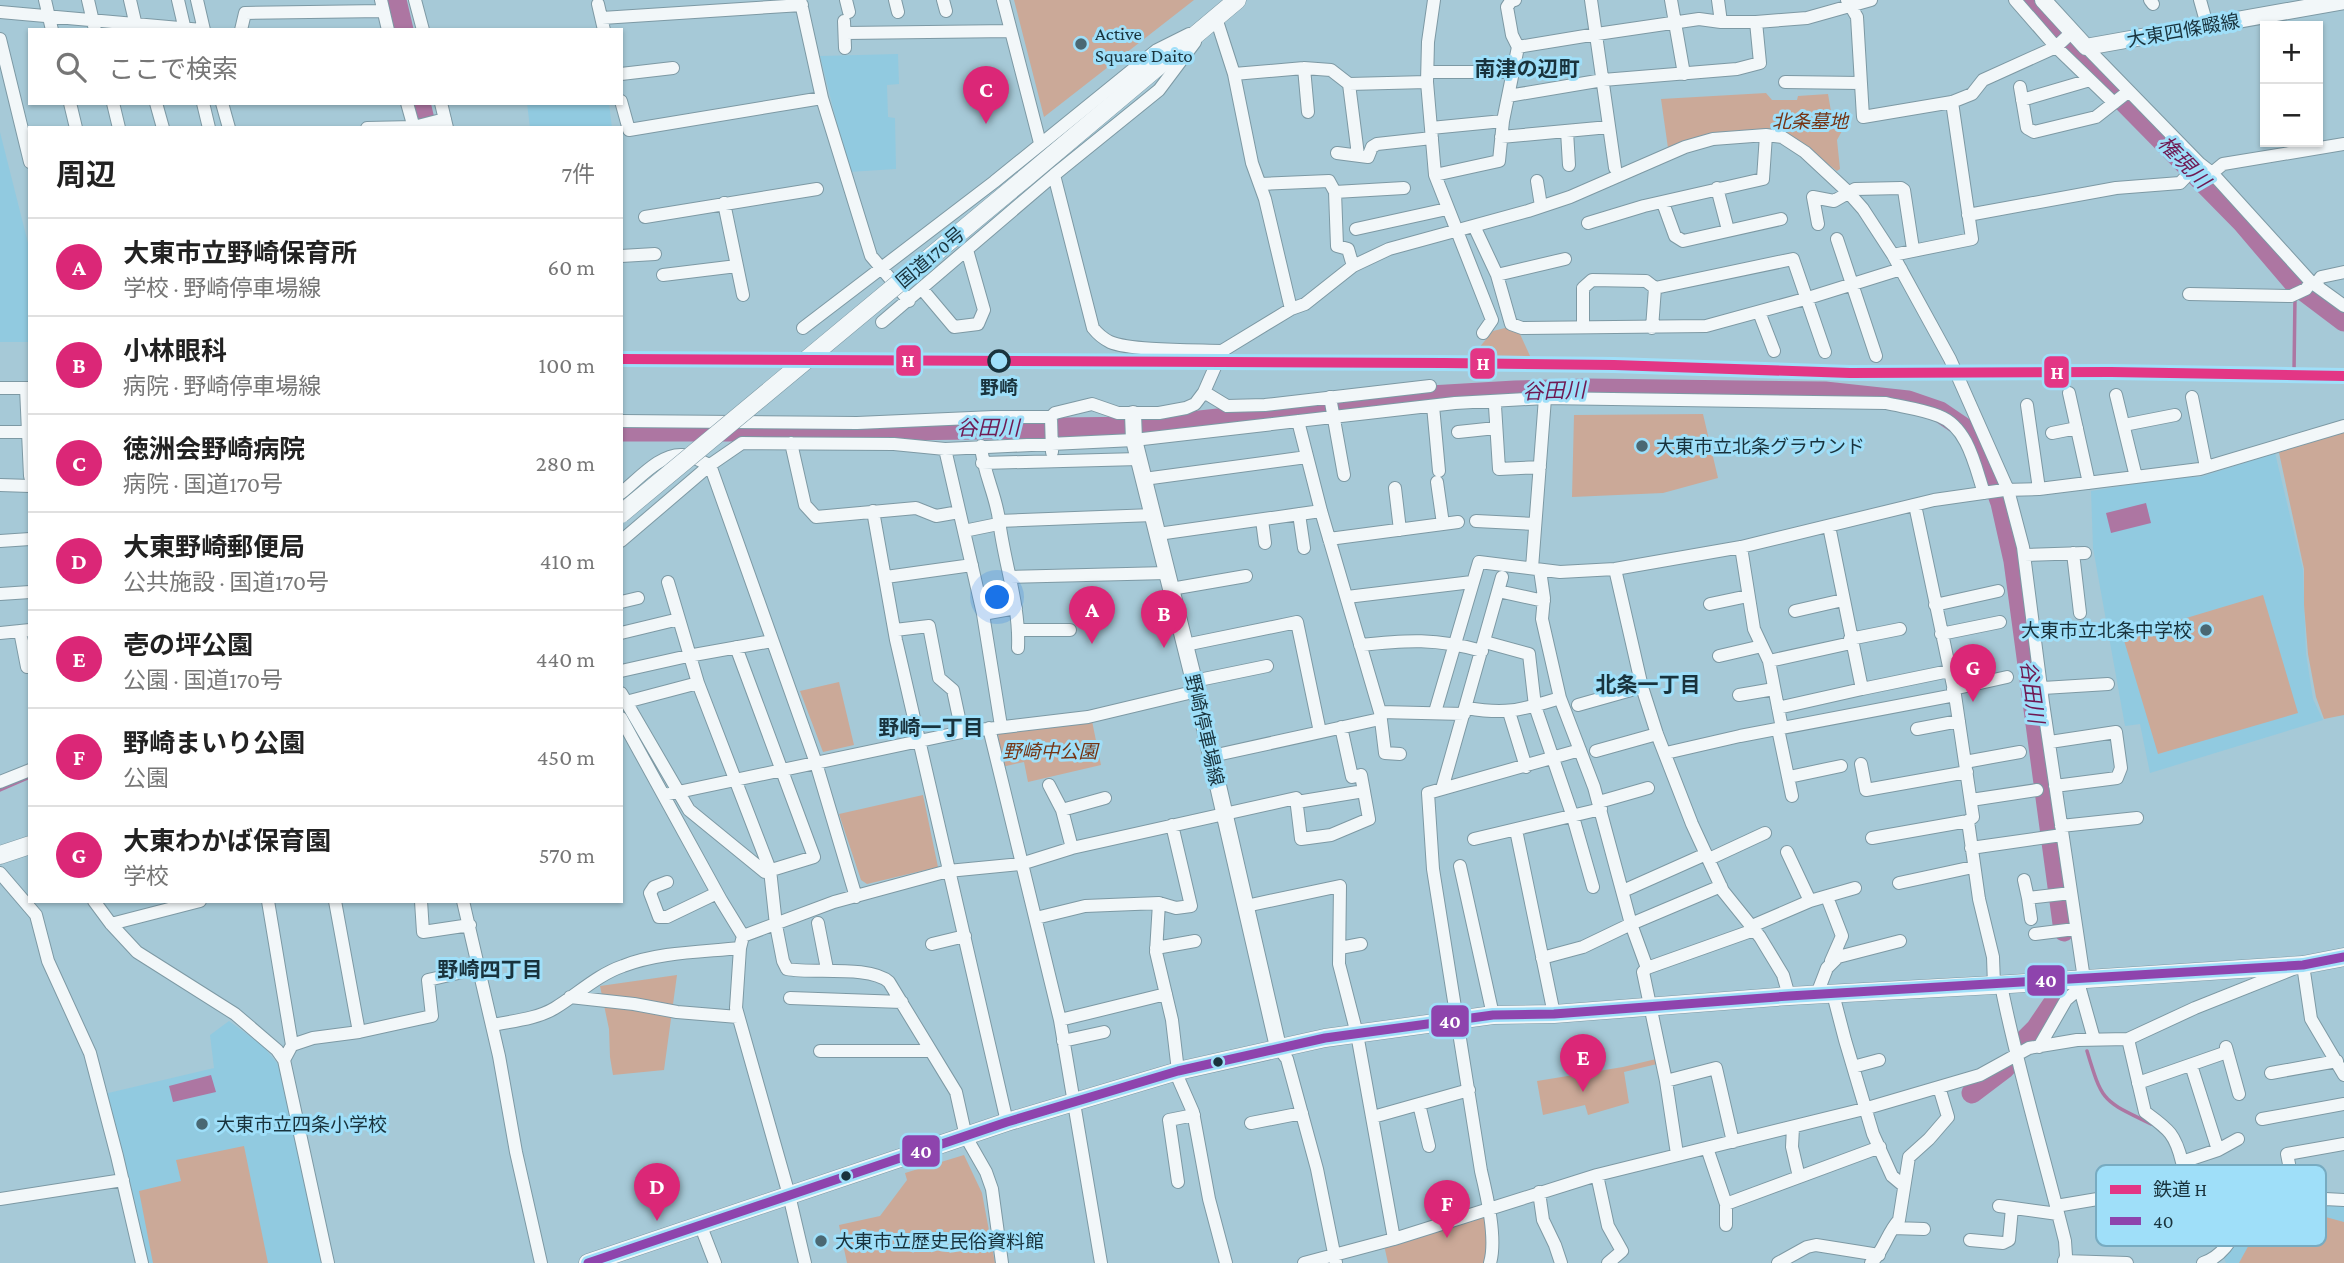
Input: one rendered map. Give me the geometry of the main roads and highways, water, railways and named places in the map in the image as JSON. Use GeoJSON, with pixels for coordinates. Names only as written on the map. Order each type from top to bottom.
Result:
{"type":"FeatureCollection","features":[{"type":"Feature","properties":{"kind":"highway","name":"国道170号"},"geometry":{"type":"LineString","coordinates":[[623,512],[1237,0]]}},
{"type":"Feature","properties":{"kind":"highway"},"geometry":{"type":"LineString","coordinates":[[0,855],[28,846]]}},
{"type":"Feature","properties":{"kind":"highway"},"geometry":{"type":"LineString","coordinates":[[588,1263],[1007,1122],[1177,1071],[1278,1047],[1457,1018],[1554,1014],[1789,996],[2080,982],[2303,965],[2344,957]]}},
{"type":"Feature","properties":{"kind":"main road","name":"大東四條畷線"},"geometry":{"type":"LineString","coordinates":[[2043,0],[2064,40],[2086,47],[2207,26],[2270,7],[2344,2]]}},
{"type":"Feature","properties":{"kind":"main road","name":"野崎停車場線"},"geometry":{"type":"LineString","coordinates":[[1134,428],[1139,459],[1212,756],[1278,1047]]}},
{"type":"Feature","properties":{"kind":"waterway","name":"谷田川"},"geometry":{"type":"LineString","coordinates":[[396,0],[403,28]]}},
{"type":"Feature","properties":{"kind":"waterway","name":"権現川"},"geometry":{"type":"LineString","coordinates":[[2027,0],[2243,223],[2295,284],[2344,321]]}},
{"type":"Feature","properties":{"kind":"waterway","name":"谷田川"},"geometry":{"type":"LineString","coordinates":[[420,105],[426,126]]}},
{"type":"Feature","properties":{"kind":"waterway"},"geometry":{"type":"LineString","coordinates":[[2294,372],[2295,297]]}},
{"type":"Feature","properties":{"kind":"waterway","name":"谷田川"},"geometry":{"type":"LineString","coordinates":[[623,431],[1145,427],[1430,396],[1588,389],[1825,392],[1908,401],[1940,412],[1968,431],[1990,472],[2001,503],[2014,561],[2064,931]]}},
{"type":"Feature","properties":{"kind":"waterway"},"geometry":{"type":"LineString","coordinates":[[0,790],[28,778]]}},
{"type":"Feature","properties":{"kind":"waterway","name":"谷田川"},"geometry":{"type":"LineString","coordinates":[[2022,1043],[2036,1029],[2065,986]]}},
{"type":"Feature","properties":{"kind":"waterway","name":"谷田川"},"geometry":{"type":"LineString","coordinates":[[2087,1051],[2097,1081],[2107,1098],[2123,1110],[2151,1124]]}},
{"type":"Feature","properties":{"kind":"waterway","name":"谷田川"},"geometry":{"type":"LineString","coordinates":[[1972,1093],[2005,1068]]}},
{"type":"Feature","properties":{"kind":"rail line","name":"H"},"geometry":{"type":"LineString","coordinates":[[623,359],[1444,363],[1614,365],[1850,373],[2111,372],[2344,376]]}},
{"type":"Feature","properties":{"kind":"place","name":"Active Square Daito"},"geometry":{"type":"Point","coordinates":[1081,44]}},
{"type":"Feature","properties":{"kind":"place","name":"徳洲会野崎病院"},"geometry":{"type":"Point","coordinates":[986,124]}},
{"type":"Feature","properties":{"kind":"place","name":"野崎"},"geometry":{"type":"Point","coordinates":[999,361]}},
{"type":"Feature","properties":{"kind":"place","name":"大東市立北条グラウンド"},"geometry":{"type":"Point","coordinates":[1642,446]}},
{"type":"Feature","properties":{"kind":"place","name":"大東市立北条中学校"},"geometry":{"type":"Point","coordinates":[2206,630]}},
{"type":"Feature","properties":{"kind":"place","name":"大東市立野崎保育所"},"geometry":{"type":"Point","coordinates":[1092,644]}},
{"type":"Feature","properties":{"kind":"place","name":"小林眼科"},"geometry":{"type":"Point","coordinates":[1164,648]}},
{"type":"Feature","properties":{"kind":"place","name":"大東わかば保育園"},"geometry":{"type":"Point","coordinates":[1973,702]}},
{"type":"Feature","properties":{"kind":"place","name":"壱の坪公園"},"geometry":{"type":"Point","coordinates":[1583,1092]}},
{"type":"Feature","properties":{"kind":"place","name":"大東市立四条小学校"},"geometry":{"type":"Point","coordinates":[202,1124]}},
{"type":"Feature","properties":{"kind":"place","name":"大東野崎郵便局"},"geometry":{"type":"Point","coordinates":[657,1221]}},
{"type":"Feature","properties":{"kind":"place","name":"野崎まいり公園"},"geometry":{"type":"Point","coordinates":[1447,1238]}},
{"type":"Feature","properties":{"kind":"place","name":"大東市立歴史民俗資料館"},"geometry":{"type":"Point","coordinates":[821,1241]}},
{"type":"Feature","properties":{"kind":"district","name":"南津の辺町"},"geometry":{"type":"Point","coordinates":[1527,69]}},
{"type":"Feature","properties":{"kind":"district","name":"北条一丁目"},"geometry":{"type":"Point","coordinates":[1648,685]}},
{"type":"Feature","properties":{"kind":"district","name":"野崎一丁目"},"geometry":{"type":"Point","coordinates":[931,728]}},
{"type":"Feature","properties":{"kind":"district","name":"野崎四丁目"},"geometry":{"type":"Point","coordinates":[490,970]}},
{"type":"Feature","properties":{"kind":"park label","name":"北条墓地"},"geometry":{"type":"Point","coordinates":[1810,121]}},
{"type":"Feature","properties":{"kind":"park label","name":"野崎中公園"},"geometry":{"type":"Point","coordinates":[1050,751]}}]}
